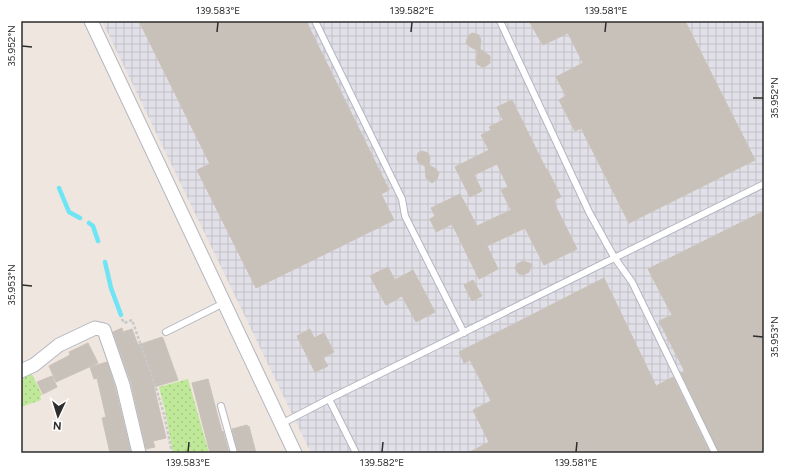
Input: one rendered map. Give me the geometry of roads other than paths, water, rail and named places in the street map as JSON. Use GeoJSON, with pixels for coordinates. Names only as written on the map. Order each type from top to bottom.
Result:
{"type":"FeatureCollection","features":[{"type":"Feature","properties":{"kind":"street"},"geometry":{"type":"LineString","coordinates":[[91,21],[295,453]]}},
{"type":"Feature","properties":{"kind":"street"},"geometry":{"type":"LineString","coordinates":[[21,371],[34,365],[59,345],[96,328],[104,330],[123,385],[139,453]]}},
{"type":"Feature","properties":{"kind":"lane"},"geometry":{"type":"LineString","coordinates":[[315,21],[402,199],[405,216],[464,333]]}},
{"type":"Feature","properties":{"kind":"lane"},"geometry":{"type":"LineString","coordinates":[[500,21],[589,212],[614,257],[632,282],[715,453]]}},
{"type":"Feature","properties":{"kind":"lane"},"geometry":{"type":"LineString","coordinates":[[281,424],[329,398],[464,333],[614,257],[764,184]]}},
{"type":"Feature","properties":{"kind":"lane"},"geometry":{"type":"LineString","coordinates":[[166,332],[224,303]]}},
{"type":"Feature","properties":{"kind":"lane"},"geometry":{"type":"LineString","coordinates":[[329,398],[356,453]]}},
{"type":"Feature","properties":{"kind":"lane"},"geometry":{"type":"LineString","coordinates":[[221,406],[234,453]]}},
{"type":"Feature","properties":{"kind":"waterway"},"geometry":{"type":"LineString","coordinates":[[59,188],[69,212],[80,218]]}},
{"type":"Feature","properties":{"kind":"waterway"},"geometry":{"type":"LineString","coordinates":[[89,223],[93,226],[98,241]]}},
{"type":"Feature","properties":{"kind":"waterway"},"geometry":{"type":"LineString","coordinates":[[105,262],[111,288],[121,315]]}}]}
